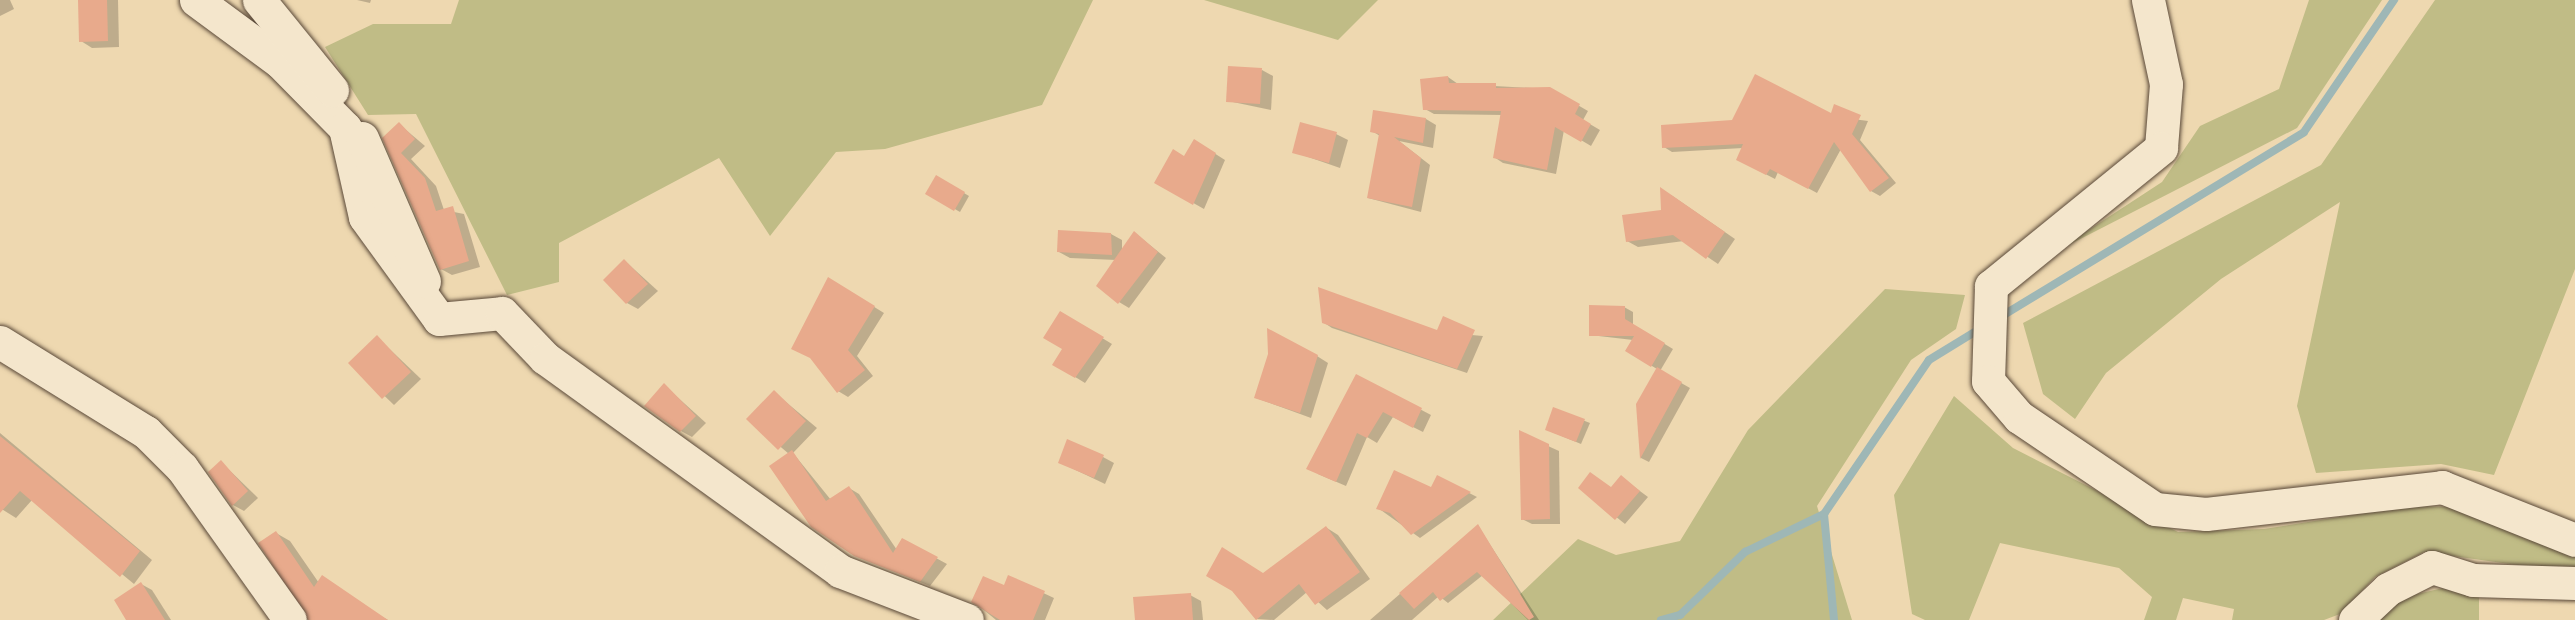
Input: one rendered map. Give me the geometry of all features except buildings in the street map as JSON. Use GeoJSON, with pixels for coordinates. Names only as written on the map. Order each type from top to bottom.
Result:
{"type":"FeatureCollection","features":[{"type":"Feature","properties":{"kind":"street"},"geometry":{"type":"LineString","coordinates":[[196,0],[280,62],[345,128],[365,217],[439,319]]}},
{"type":"Feature","properties":{"kind":"street"},"geometry":{"type":"LineString","coordinates":[[259,0],[352,117],[439,319]]}},
{"type":"Feature","properties":{"kind":"street"},"geometry":{"type":"LineString","coordinates":[[2148,0],[2166,84],[2161,148],[1991,286],[1988,381],[2019,417],[2155,509],[2206,514],[2442,487],[2575,540]]}},
{"type":"Feature","properties":{"kind":"street"},"geometry":{"type":"LineString","coordinates":[[439,319],[502,313],[545,358],[840,571],[967,620]]}},
{"type":"Feature","properties":{"kind":"street"},"geometry":{"type":"LineString","coordinates":[[0,342],[146,432],[182,468],[290,620]]}},
{"type":"Feature","properties":{"kind":"street"},"geometry":{"type":"LineString","coordinates":[[2355,620],[2388,589],[2432,567],[2473,580],[2575,584]]}},
{"type":"Feature","properties":{"kind":"shaded area"},"geometry":{"type":"Polygon","coordinates":[[[459,0],[1093,0],[1042,105],[885,149],[836,152],[770,236],[719,158],[559,243],[559,282],[507,295],[416,114],[368,115],[325,47],[373,24],[451,24],[459,0]]]}},
{"type":"Feature","properties":{"kind":"shaded area"},"geometry":{"type":"Polygon","coordinates":[[[1204,0],[1378,0],[1338,40],[1204,0]]]}},
{"type":"Feature","properties":{"kind":"shaded area"},"geometry":{"type":"Polygon","coordinates":[[[2309,0],[2382,0],[2297,128],[2055,252],[2162,182],[2200,126],[2279,89],[2309,0]]]}},
{"type":"Feature","properties":{"kind":"shaded area"},"geometry":{"type":"Polygon","coordinates":[[[2435,0],[2575,0],[2575,269],[2494,475],[2441,464],[2316,473],[2297,406],[2340,202],[2221,279],[2106,373],[2075,419],[2043,394],[2023,323],[2321,165],[2435,0]]]}},
{"type":"Feature","properties":{"kind":"shaded area"},"geometry":{"type":"Polygon","coordinates":[[[1885,289],[1965,295],[1956,329],[1911,360],[1817,506],[1852,620],[1493,620],[1578,539],[1616,555],[1680,541],[1748,430],[1885,289]]]}},
{"type":"Feature","properties":{"kind":"shaded area"},"geometry":{"type":"Polygon","coordinates":[[[1954,396],[2013,448],[2178,532],[2264,529],[2409,506],[2458,507],[2575,550],[2575,573],[2424,552],[2375,577],[2340,614],[2324,620],[2232,620],[2234,609],[2183,598],[2176,620],[2144,620],[2152,597],[2119,568],[2000,543],[1969,620],[1925,620],[1912,614],[1894,495],[1954,396]]]}},
{"type":"Feature","properties":{"kind":"shaded area"},"geometry":{"type":"Polygon","coordinates":[[[2443,588],[2479,595],[2479,620],[2378,620],[2404,597],[2443,588]]]}},
{"type":"Feature","properties":{"kind":"waterway"},"geometry":{"type":"LineString","coordinates":[[1997,319],[2304,132],[2394,0]]}},
{"type":"Feature","properties":{"kind":"waterway"},"geometry":{"type":"LineString","coordinates":[[1834,620],[1824,514],[1929,360],[1981,328]]}},
{"type":"Feature","properties":{"kind":"waterway"},"geometry":{"type":"LineString","coordinates":[[1661,620],[1680,615],[1745,552],[1824,514]]}}]}
